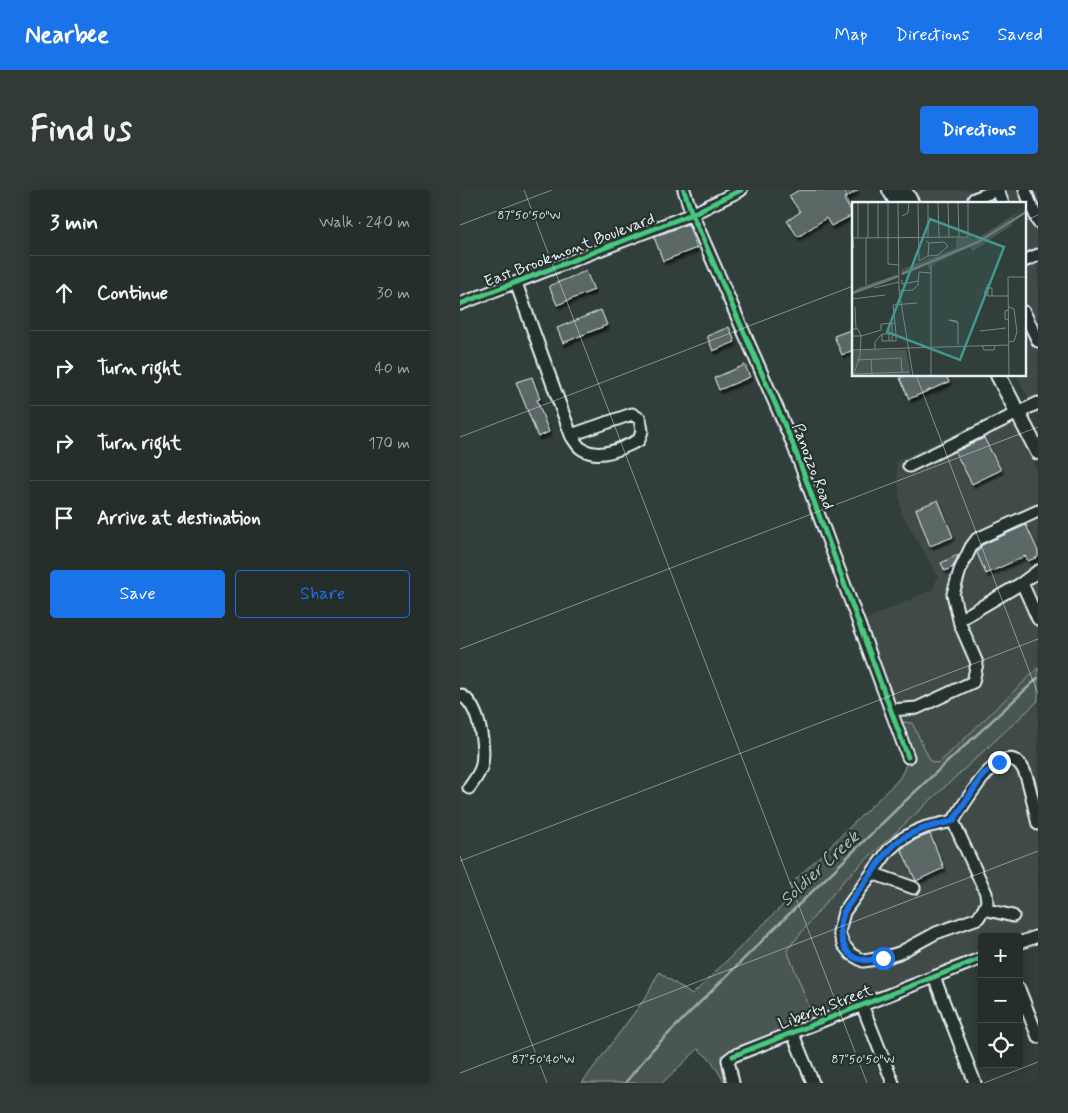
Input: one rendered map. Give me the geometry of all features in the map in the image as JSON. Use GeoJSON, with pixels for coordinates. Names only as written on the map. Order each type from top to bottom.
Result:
{"type":"FeatureCollection","features":[{"type":"Feature","properties":{"kind":"main road"},"geometry":{"type":"LineString","coordinates":[[890,190],[897,202]]}},
{"type":"Feature","properties":{"kind":"main road"},"geometry":{"type":"LineString","coordinates":[[904,190],[911,202]]}},
{"type":"Feature","properties":{"kind":"main road"},"geometry":{"type":"LineString","coordinates":[[999,376],[1038,452]]}},
{"type":"Feature","properties":{"kind":"street","name":"Panozzo Road"},"geometry":{"type":"LineString","coordinates":[[684,190],[692,214],[792,442],[908,757]]}},
{"type":"Feature","properties":{"kind":"street","name":"East Brookmont Boulevard"},"geometry":{"type":"LineString","coordinates":[[460,304],[692,214],[741,190]]}},
{"type":"Feature","properties":{"kind":"street"},"geometry":{"type":"LineString","coordinates":[[974,198],[997,190],[1003,202]]}},
{"type":"Feature","properties":{"kind":"street"},"geometry":{"type":"LineString","coordinates":[[1025,190],[1038,222]]}},
{"type":"Feature","properties":{"kind":"street"},"geometry":{"type":"LineString","coordinates":[[1026,259],[1038,255]]}},
{"type":"Feature","properties":{"kind":"street"},"geometry":{"type":"LineString","coordinates":[[516,283],[571,435],[581,449],[598,454],[622,449],[639,440],[642,431],[640,419],[632,414],[571,435]]}},
{"type":"Feature","properties":{"kind":"street"},"geometry":{"type":"LineString","coordinates":[[1026,316],[1038,341]]}},
{"type":"Feature","properties":{"kind":"street"},"geometry":{"type":"LineString","coordinates":[[909,466],[1038,403]]}},
{"type":"Feature","properties":{"kind":"street"},"geometry":{"type":"LineString","coordinates":[[891,710],[918,708],[972,682],[977,663],[959,620],[953,594],[960,570],[977,539],[1038,511]]}},
{"type":"Feature","properties":{"kind":"street"},"geometry":{"type":"LineString","coordinates":[[959,620],[1022,583],[1038,571]]}},
{"type":"Feature","properties":{"kind":"street"},"geometry":{"type":"LineString","coordinates":[[1022,583],[1038,619]]}},
{"type":"Feature","properties":{"kind":"street"},"geometry":{"type":"LineString","coordinates":[[460,695],[464,696],[474,707],[482,744],[482,765],[469,788]]}},
{"type":"Feature","properties":{"kind":"street"},"geometry":{"type":"LineString","coordinates":[[953,821],[986,893],[988,902],[978,918],[936,933],[899,953],[883,958],[863,961],[851,954],[842,944],[839,932],[844,912],[888,851],[900,840],[926,827],[953,821],[983,775],[999,762],[1015,761],[1022,767],[1026,774],[1038,824]]}},
{"type":"Feature","properties":{"kind":"street"},"geometry":{"type":"LineString","coordinates":[[872,873],[914,888]]}},
{"type":"Feature","properties":{"kind":"street"},"geometry":{"type":"LineString","coordinates":[[984,910],[1014,916]]}},
{"type":"Feature","properties":{"kind":"street"},"geometry":{"type":"LineString","coordinates":[[1023,942],[1038,936]]}},
{"type":"Feature","properties":{"kind":"street","name":"Liberty Street"},"geometry":{"type":"LineString","coordinates":[[733,1083],[728,1060],[732,1056],[978,960]]}},
{"type":"Feature","properties":{"kind":"street"},"geometry":{"type":"LineString","coordinates":[[934,977],[975,1083]]}},
{"type":"Feature","properties":{"kind":"street"},"geometry":{"type":"LineString","coordinates":[[1023,999],[1038,1037]]}},
{"type":"Feature","properties":{"kind":"street"},"geometry":{"type":"LineString","coordinates":[[862,1005],[893,1083]]}},
{"type":"Feature","properties":{"kind":"street"},"geometry":{"type":"LineString","coordinates":[[792,1032],[813,1083]]}},
{"type":"Feature","properties":{"kind":"shaded area"},"geometry":{"type":"Polygon","coordinates":[[[911,190],[1038,190],[1038,416],[1017,376],[1026,376],[1026,202],[918,202],[911,190]]]}},
{"type":"Feature","properties":{"kind":"shaded area"},"geometry":{"type":"Polygon","coordinates":[[[1006,410],[1038,472],[1038,668],[939,763],[931,762],[912,723],[903,722],[865,620],[933,589],[938,576],[901,512],[896,461],[1006,410]]]}},
{"type":"Feature","properties":{"kind":"shaded area"},"geometry":{"type":"Polygon","coordinates":[[[1038,668],[1038,701],[845,879],[787,950],[814,1019],[727,1054],[724,1057],[730,1083],[725,1083],[711,1060],[698,1049],[662,1083],[582,1083],[646,997],[659,972],[692,995],[794,894],[790,885],[898,780],[905,766],[908,752],[903,722],[912,723],[931,762],[939,763],[1038,668]]]}},
{"type":"Feature","properties":{"kind":"shaded area"},"geometry":{"type":"Polygon","coordinates":[[[1038,701],[1038,929],[1023,935],[1023,933],[978,933],[978,954],[814,1019],[787,950],[845,879],[1038,701]]]}},
{"type":"Feature","properties":{"kind":"building"},"geometry":{"type":"Polygon","coordinates":[[[799,190],[858,190],[844,199],[852,216],[831,226],[826,218],[798,237],[787,221],[800,212],[789,196],[799,190]]]}},
{"type":"Feature","properties":{"kind":"building"},"geometry":{"type":"Polygon","coordinates":[[[688,224],[697,248],[663,261],[654,237],[688,224]]]}},
{"type":"Feature","properties":{"kind":"building"},"geometry":{"type":"Polygon","coordinates":[[[586,271],[594,290],[557,305],[549,286],[586,271]]]}},
{"type":"Feature","properties":{"kind":"building"},"geometry":{"type":"Polygon","coordinates":[[[601,310],[607,325],[563,343],[557,328],[601,310]]]}},
{"type":"Feature","properties":{"kind":"building"},"geometry":{"type":"Polygon","coordinates":[[[729,327],[735,342],[713,351],[707,336],[729,327]]]}},
{"type":"Feature","properties":{"kind":"building"},"geometry":{"type":"Polygon","coordinates":[[[852,329],[852,350],[842,355],[834,336],[852,329]]]}},
{"type":"Feature","properties":{"kind":"building"},"geometry":{"type":"Polygon","coordinates":[[[745,365],[750,377],[719,390],[714,378],[745,365]]]}},
{"type":"Feature","properties":{"kind":"building"},"geometry":{"type":"Polygon","coordinates":[[[904,376],[946,376],[949,382],[909,399],[900,378],[904,376]]]}},
{"type":"Feature","properties":{"kind":"building"},"geometry":{"type":"Polygon","coordinates":[[[532,377],[540,399],[537,400],[549,432],[538,437],[516,382],[532,377]]]}},
{"type":"Feature","properties":{"kind":"building"},"geometry":{"type":"Polygon","coordinates":[[[984,438],[1001,470],[972,484],[955,452],[984,438]]]}},
{"type":"Feature","properties":{"kind":"building"},"geometry":{"type":"Polygon","coordinates":[[[938,500],[953,537],[930,546],[916,509],[938,500]]]}},
{"type":"Feature","properties":{"kind":"building"},"geometry":{"type":"Polygon","coordinates":[[[1026,525],[1038,551],[1038,557],[1028,561],[1025,556],[986,574],[977,553],[982,545],[1026,525]]]}},
{"type":"Feature","properties":{"kind":"building"},"geometry":{"type":"Polygon","coordinates":[[[957,555],[953,567],[945,571],[941,563],[957,555]]]}},
{"type":"Feature","properties":{"kind":"building"},"geometry":{"type":"Polygon","coordinates":[[[930,834],[944,868],[916,881],[901,849],[917,839],[930,834]]]}},
{"type":"Feature","properties":{"kind":"waterway","name":"Soldier Creek"},"geometry":{"type":"LineString","coordinates":[[625,1083],[653,1049],[784,919],[903,803],[1038,678]]}},
{"type":"Feature","properties":{"kind":"cycle path"},"geometry":{"type":"LineString","coordinates":[[684,190],[692,214],[792,442],[908,757]]}},
{"type":"Feature","properties":{"kind":"cycle path"},"geometry":{"type":"LineString","coordinates":[[460,304],[692,214],[741,190]]}},
{"type":"Feature","properties":{"kind":"cycle path"},"geometry":{"type":"LineString","coordinates":[[733,1056],[978,960]]}},
{"type":"Feature","properties":{"kind":"route"},"geometry":{"type":"LineString","coordinates":[[883,958],[863,961],[851,954],[842,944],[839,932],[844,912],[888,851],[900,840],[914,832],[926,827],[953,821],[983,775],[999,762]]}}]}
